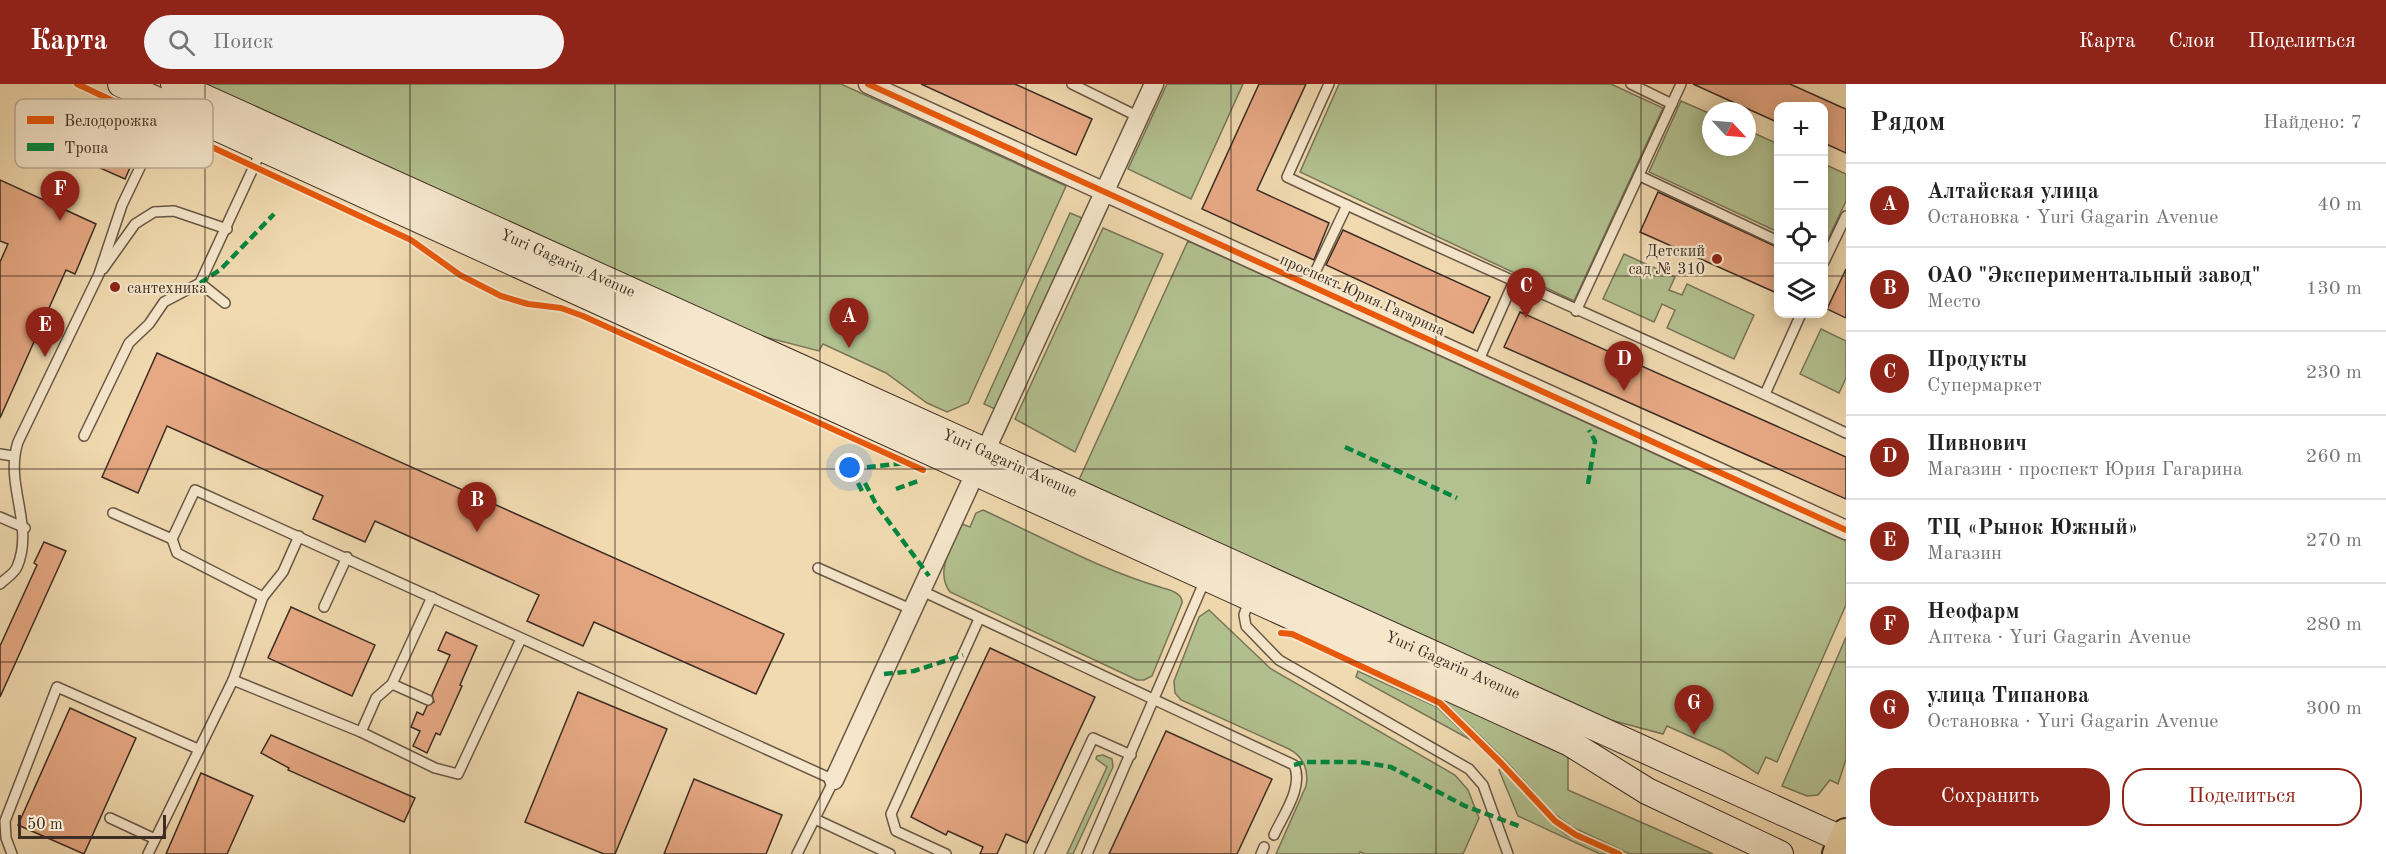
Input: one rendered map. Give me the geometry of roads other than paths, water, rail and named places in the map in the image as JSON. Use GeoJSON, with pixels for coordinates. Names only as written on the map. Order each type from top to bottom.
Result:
{"type":"FeatureCollection","features":[{"type":"Feature","properties":{"kind":"main road","name":"Yuri Gagarin Avenue"},"geometry":{"type":"LineString","coordinates":[[121,84],[174,92],[188,99]]}},
{"type":"Feature","properties":{"kind":"main road","name":"Yuri Gagarin Avenue"},"geometry":{"type":"LineString","coordinates":[[213,111],[267,138],[1255,586],[1570,742],[1647,791],[1780,854]]}},
{"type":"Feature","properties":{"kind":"main road","name":"Yuri Gagarin Avenue"},"geometry":{"type":"LineString","coordinates":[[1255,586],[1843,842]]}},
{"type":"Feature","properties":{"kind":"street","name":"проспект Юрия Гагарина"},"geometry":{"type":"LineString","coordinates":[[868,84],[1479,360],[1846,530]]}},
{"type":"Feature","properties":{"kind":"street"},"geometry":{"type":"LineString","coordinates":[[834,780],[1154,84]]}},
{"type":"Feature","properties":{"kind":"lane"},"geometry":{"type":"LineString","coordinates":[[1072,84],[1139,117]]}},
{"type":"Feature","properties":{"kind":"lane"},"geometry":{"type":"LineString","coordinates":[[1329,84],[1287,177],[1513,283],[1766,394],[1846,433]]}},
{"type":"Feature","properties":{"kind":"lane"},"geometry":{"type":"LineString","coordinates":[[1631,84],[1672,104]]}},
{"type":"Feature","properties":{"kind":"lane"},"geometry":{"type":"LineString","coordinates":[[1576,310],[1681,84]]}},
{"type":"Feature","properties":{"kind":"lane"},"geometry":{"type":"LineString","coordinates":[[84,436],[129,344],[149,324],[164,302],[200,283],[267,138]]}},
{"type":"Feature","properties":{"kind":"lane"},"geometry":{"type":"LineString","coordinates":[[0,584],[16,569],[25,528],[13,479],[13,456],[99,274],[122,205],[139,168]]}},
{"type":"Feature","properties":{"kind":"lane"},"geometry":{"type":"LineString","coordinates":[[1640,176],[1774,239]]}},
{"type":"Feature","properties":{"kind":"lane"},"geometry":{"type":"LineString","coordinates":[[1309,285],[1347,205]]}},
{"type":"Feature","properties":{"kind":"lane"},"geometry":{"type":"LineString","coordinates":[[99,274],[125,241],[135,224],[154,212],[174,211],[226,229]]}},
{"type":"Feature","properties":{"kind":"lane"},"geometry":{"type":"LineString","coordinates":[[1828,253],[1846,216]]}},
{"type":"Feature","properties":{"kind":"lane"},"geometry":{"type":"LineString","coordinates":[[200,283],[225,303]]}},
{"type":"Feature","properties":{"kind":"lane"},"geometry":{"type":"LineString","coordinates":[[1479,360],[1513,283]]}},
{"type":"Feature","properties":{"kind":"lane"},"geometry":{"type":"LineString","coordinates":[[1766,394],[1799,318]]}},
{"type":"Feature","properties":{"kind":"lane"},"geometry":{"type":"LineString","coordinates":[[0,454],[13,456]]}},
{"type":"Feature","properties":{"kind":"lane"},"geometry":{"type":"LineString","coordinates":[[263,597],[177,554],[172,539],[195,490],[347,557],[521,639],[834,780],[797,854]]}},
{"type":"Feature","properties":{"kind":"lane"},"geometry":{"type":"LineString","coordinates":[[113,513],[172,539]]}},
{"type":"Feature","properties":{"kind":"lane"},"geometry":{"type":"LineString","coordinates":[[0,517],[25,528]]}},
{"type":"Feature","properties":{"kind":"lane"},"geometry":{"type":"LineString","coordinates":[[148,854],[233,680],[263,597],[283,572],[300,536]]}},
{"type":"Feature","properties":{"kind":"lane"},"geometry":{"type":"LineString","coordinates":[[324,608],[347,557]]}},
{"type":"Feature","properties":{"kind":"lane"},"geometry":{"type":"LineString","coordinates":[[1088,854],[1212,566]]}},
{"type":"Feature","properties":{"kind":"lane"},"geometry":{"type":"LineString","coordinates":[[818,568],[913,610]]}},
{"type":"Feature","properties":{"kind":"lane"},"geometry":{"type":"LineString","coordinates":[[1255,586],[1244,615],[1246,626],[1279,660],[1468,769],[1483,785],[1508,854]]}},
{"type":"Feature","properties":{"kind":"lane"},"geometry":{"type":"LineString","coordinates":[[922,591],[1294,765],[1299,774],[1298,784],[1274,836]]}},
{"type":"Feature","properties":{"kind":"lane"},"geometry":{"type":"LineString","coordinates":[[361,732],[376,698],[392,684],[432,597]]}},
{"type":"Feature","properties":{"kind":"lane"},"geometry":{"type":"LineString","coordinates":[[946,854],[896,831],[891,814],[979,619]]}},
{"type":"Feature","properties":{"kind":"lane"},"geometry":{"type":"LineString","coordinates":[[233,680],[361,732],[435,768],[458,774],[521,639]]}},
{"type":"Feature","properties":{"kind":"lane"},"geometry":{"type":"LineString","coordinates":[[392,684],[428,700]]}},
{"type":"Feature","properties":{"kind":"lane"},"geometry":{"type":"LineString","coordinates":[[12,854],[6,838],[5,821],[57,687],[198,750]]}},
{"type":"Feature","properties":{"kind":"lane"},"geometry":{"type":"LineString","coordinates":[[1039,854],[1093,738],[1131,755]]}},
{"type":"Feature","properties":{"kind":"lane"},"geometry":{"type":"LineString","coordinates":[[110,818],[155,839]]}},
{"type":"Feature","properties":{"kind":"lane"},"geometry":{"type":"LineString","coordinates":[[815,819],[890,854]]}},
{"type":"Feature","properties":{"kind":"place","name":"Неофарм"},"geometry":{"type":"Point","coordinates":[60,221]}},
{"type":"Feature","properties":{"kind":"place","name":"Детский сад № 310"},"geometry":{"type":"Point","coordinates":[1717,259]}},
{"type":"Feature","properties":{"kind":"place","name":"сантехника"},"geometry":{"type":"Point","coordinates":[115,287]}},
{"type":"Feature","properties":{"kind":"place","name":"Продукты"},"geometry":{"type":"Point","coordinates":[1526,318]}},
{"type":"Feature","properties":{"kind":"place","name":"Алтайская улица"},"geometry":{"type":"Point","coordinates":[849,348]}},
{"type":"Feature","properties":{"kind":"place","name":"ТЦ «Рынок Южный»"},"geometry":{"type":"Point","coordinates":[45,357]}},
{"type":"Feature","properties":{"kind":"place","name":"Пивнович"},"geometry":{"type":"Point","coordinates":[1624,391]}},
{"type":"Feature","properties":{"kind":"place","name":"ОАО \"Экспериментальный завод\""},"geometry":{"type":"Point","coordinates":[477,532]}},
{"type":"Feature","properties":{"kind":"place","name":"улица Типанова"},"geometry":{"type":"Point","coordinates":[1694,735]}}]}
